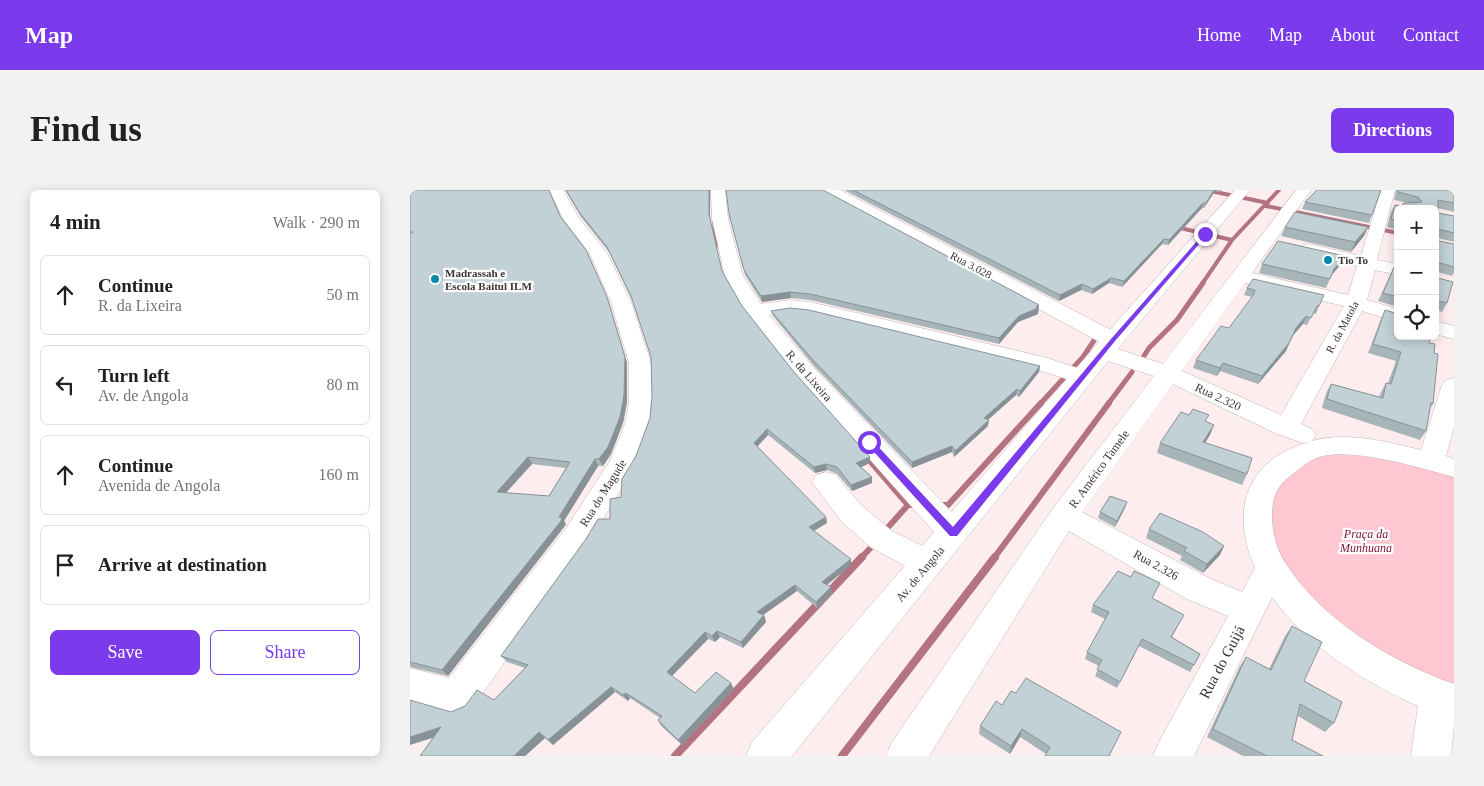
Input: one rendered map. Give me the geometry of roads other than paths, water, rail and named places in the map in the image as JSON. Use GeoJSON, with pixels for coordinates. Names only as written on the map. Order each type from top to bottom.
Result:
{"type":"FeatureCollection","features":[{"type":"Feature","properties":{"kind":"street","name":"Rua do Magude"},"geometry":{"type":"LineString","coordinates":[[410,685],[457,698],[557,564],[611,482],[627,454],[638,424],[641,405],[640,363],[620,302],[598,253],[572,220],[556,190]]}},
{"type":"Feature","properties":{"kind":"street","name":"R. da Lixeira"},"geometry":{"type":"LineString","coordinates":[[718,190],[720,219],[734,276],[755,311],[805,372],[953,533]]}},
{"type":"Feature","properties":{"kind":"street","name":"Rua 3.028"},"geometry":{"type":"LineString","coordinates":[[829,190],[1109,346]]}},
{"type":"Feature","properties":{"kind":"street","name":"Av. de Angola"},"geometry":{"type":"LineString","coordinates":[[766,756],[1109,346],[1243,190]]}},
{"type":"Feature","properties":{"kind":"street","name":"R. Américo Tamele"},"geometry":{"type":"LineString","coordinates":[[906,756],[1064,515],[1241,276],[1282,243],[1304,190]]}},
{"type":"Feature","properties":{"kind":"street","name":"R. da Matola"},"geometry":{"type":"LineString","coordinates":[[1286,428],[1356,303],[1375,231],[1390,200]]}},
{"type":"Feature","properties":{"kind":"street"},"geometry":{"type":"LineString","coordinates":[[1282,243],[1394,269]]}},
{"type":"Feature","properties":{"kind":"street"},"geometry":{"type":"LineString","coordinates":[[1241,276],[1356,303],[1394,315]]}},
{"type":"Feature","properties":{"kind":"street"},"geometry":{"type":"LineString","coordinates":[[755,311],[791,306],[810,308],[1036,362],[1077,384]]}},
{"type":"Feature","properties":{"kind":"street"},"geometry":{"type":"LineString","coordinates":[[1439,328],[1454,333]]}},
{"type":"Feature","properties":{"kind":"street","name":"Rua 2.320"},"geometry":{"type":"LineString","coordinates":[[1109,346],[1286,428],[1330,446]]}},
{"type":"Feature","properties":{"kind":"street"},"geometry":{"type":"LineString","coordinates":[[1431,756],[1446,700],[1382,670],[1334,638],[1297,603],[1271,568],[1257,532],[1258,500],[1271,476],[1297,456],[1330,446],[1394,452],[1442,464],[1454,385]]}},
{"type":"Feature","properties":{"kind":"street"},"geometry":{"type":"LineString","coordinates":[[826,482],[851,513],[881,539],[928,563]]}},
{"type":"Feature","properties":{"kind":"street","name":"Rua 2.326"},"geometry":{"type":"LineString","coordinates":[[1064,515],[1199,588],[1250,610]]}},
{"type":"Feature","properties":{"kind":"street","name":"Rua do Guijá"},"geometry":{"type":"LineString","coordinates":[[1173,756],[1271,568]]}},
{"type":"Feature","properties":{"kind":"waterway"},"geometry":{"type":"LineString","coordinates":[[1206,190],[1267,203]]}},
{"type":"Feature","properties":{"kind":"waterway"},"geometry":{"type":"LineString","coordinates":[[1267,203],[1279,190]]}},
{"type":"Feature","properties":{"kind":"waterway"},"geometry":{"type":"LineString","coordinates":[[1232,240],[1267,203]]}},
{"type":"Feature","properties":{"kind":"waterway"},"geometry":{"type":"LineString","coordinates":[[1266,206],[1394,232]]}},
{"type":"Feature","properties":{"kind":"waterway"},"geometry":{"type":"LineString","coordinates":[[714,221],[716,246]]}},
{"type":"Feature","properties":{"kind":"waterway"},"geometry":{"type":"LineString","coordinates":[[1176,227],[1232,240]]}},
{"type":"Feature","properties":{"kind":"waterway"},"geometry":{"type":"LineString","coordinates":[[1202,284],[1232,240]]}},
{"type":"Feature","properties":{"kind":"waterway"},"geometry":{"type":"LineString","coordinates":[[1142,359],[1149,348],[1177,320],[1203,283]]}},
{"type":"Feature","properties":{"kind":"waterway"},"geometry":{"type":"LineString","coordinates":[[1040,404],[1083,357],[1099,333]]}},
{"type":"Feature","properties":{"kind":"waterway"},"geometry":{"type":"LineString","coordinates":[[1108,404],[1132,372]]}},
{"type":"Feature","properties":{"kind":"waterway"},"geometry":{"type":"LineString","coordinates":[[937,505],[948,505],[1041,403]]}},
{"type":"Feature","properties":{"kind":"waterway"},"geometry":{"type":"LineString","coordinates":[[994,558],[1109,403]]}},
{"type":"Feature","properties":{"kind":"waterway"},"geometry":{"type":"LineString","coordinates":[[865,455],[908,505]]}},
{"type":"Feature","properties":{"kind":"waterway"},"geometry":{"type":"LineString","coordinates":[[882,534],[908,505]]}},
{"type":"Feature","properties":{"kind":"waterway"},"geometry":{"type":"LineString","coordinates":[[908,505],[917,505]]}},
{"type":"Feature","properties":{"kind":"waterway"},"geometry":{"type":"LineString","coordinates":[[861,558],[876,542]]}},
{"type":"Feature","properties":{"kind":"waterway"},"geometry":{"type":"LineString","coordinates":[[675,756],[862,557]]}},
{"type":"Feature","properties":{"kind":"waterway"},"geometry":{"type":"LineString","coordinates":[[842,756],[995,557]]}},
{"type":"Feature","properties":{"kind":"place","name":"Tio To"},"geometry":{"type":"Point","coordinates":[1328,260]}},
{"type":"Feature","properties":{"kind":"place","name":"Madrassah e Escola Baitul ILM"},"geometry":{"type":"Point","coordinates":[435,279]}},
{"type":"Feature","properties":{"kind":"park label","name":"Praça da Munhuana"},"geometry":{"type":"Point","coordinates":[1366,541]}}]}
